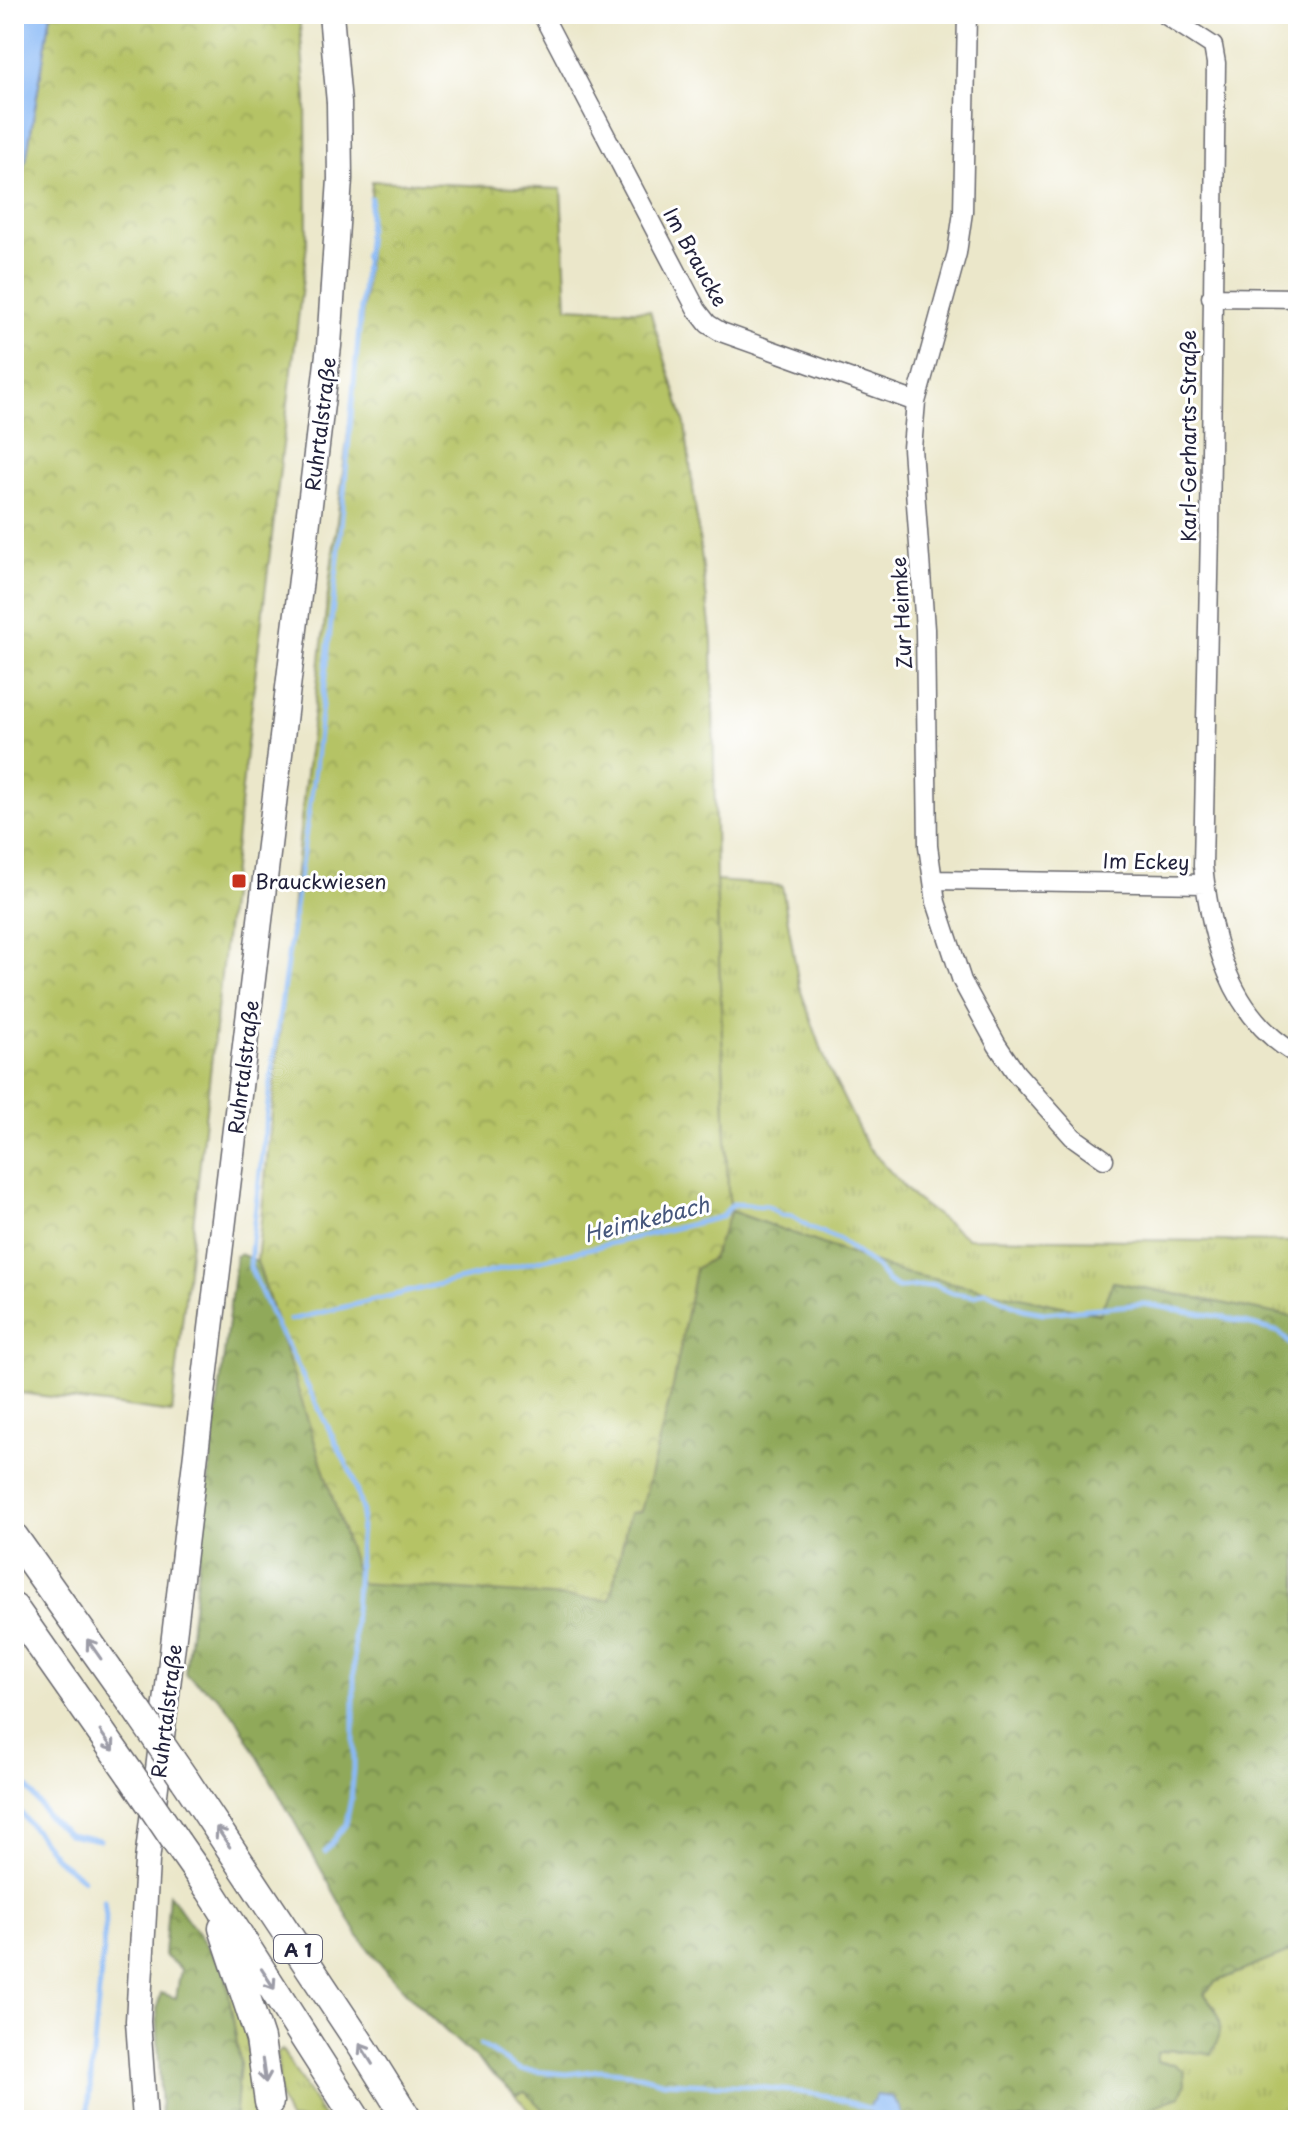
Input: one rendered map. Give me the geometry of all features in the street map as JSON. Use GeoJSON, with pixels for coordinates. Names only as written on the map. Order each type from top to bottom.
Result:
{"type":"FeatureCollection","features":[{"type":"Feature","properties":{"kind":"highway","name":"A 1"},"geometry":{"type":"LineString","coordinates":[[14,1537],[185,1780],[408,2120]]}},
{"type":"Feature","properties":{"kind":"highway","name":"A 1"},"geometry":{"type":"LineString","coordinates":[[14,1608],[210,1890],[357,2120]]}},
{"type":"Feature","properties":{"kind":"highway"},"geometry":{"type":"LineString","coordinates":[[210,1890],[260,2039],[269,2102]]}},
{"type":"Feature","properties":{"kind":"main road","name":"Ruhrtalstraße"},"geometry":{"type":"LineString","coordinates":[[145,2120],[138,2021],[147,1861],[329,346],[340,179],[339,103],[331,14]]}},
{"type":"Feature","properties":{"kind":"street","name":"Im Braucke"},"geometry":{"type":"LineString","coordinates":[[542,14],[697,310],[708,324],[721,332],[916,402]]}},
{"type":"Feature","properties":{"kind":"street","name":"Zur Heimke"},"geometry":{"type":"LineString","coordinates":[[967,14],[963,212],[957,253],[916,402],[912,448],[925,629],[928,846],[936,902],[954,961],[997,1045],[1016,1073],[1073,1137],[1104,1159]]}},
{"type":"Feature","properties":{"kind":"street","name":"Karl-Gerharts-Straße"},"geometry":{"type":"LineString","coordinates":[[1164,14],[1213,46],[1215,53],[1205,884]]}},
{"type":"Feature","properties":{"kind":"street"},"geometry":{"type":"LineString","coordinates":[[1211,297],[1298,298]]}},
{"type":"Feature","properties":{"kind":"street","name":"Im Eckey"},"geometry":{"type":"LineString","coordinates":[[933,880],[1205,884],[1213,935],[1226,974],[1261,1025],[1298,1055]]}},
{"type":"Feature","properties":{"kind":"green space"},"geometry":{"type":"Polygon","coordinates":[[[51,14],[299,14],[306,99],[307,244],[172,1413],[14,1392],[14,187],[26,160],[51,14]]]}},
{"type":"Feature","properties":{"kind":"green space"},"geometry":{"type":"Polygon","coordinates":[[[372,181],[561,189],[567,307],[650,311],[685,424],[712,641],[716,881],[731,1211],[712,1258],[695,1269],[673,1386],[641,1511],[630,1513],[610,1600],[360,1583],[257,1261],[304,791],[365,292],[372,181]]]}},
{"type":"Feature","properties":{"kind":"green space"},"geometry":{"type":"Polygon","coordinates":[[[716,881],[782,886],[799,986],[828,1067],[867,1146],[914,1198],[967,1238],[1298,1242],[1298,1318],[1114,1282],[1099,1314],[900,1272],[731,1211],[716,881]]]}},
{"type":"Feature","properties":{"kind":"green space"},"geometry":{"type":"Polygon","coordinates":[[[731,1211],[900,1272],[1099,1314],[1113,1282],[1298,1318],[1298,1944],[1289,1952],[1215,1982],[1204,1994],[1220,2022],[1219,2037],[1211,2054],[1170,2050],[1157,2053],[1157,2062],[1174,2064],[1184,2071],[1185,2084],[1180,2096],[1122,2120],[554,2120],[525,2092],[516,2095],[393,1979],[358,1935],[236,1718],[217,1696],[185,1674],[236,1256],[240,1254],[257,1261],[360,1583],[610,1600],[630,1513],[641,1511],[673,1386],[695,1269],[712,1258],[731,1211]]]}},
{"type":"Feature","properties":{"kind":"green space"},"geometry":{"type":"Polygon","coordinates":[[[169,1894],[225,1971],[240,2062],[235,2120],[161,2120],[157,2007],[161,1993],[176,1998],[181,1969],[164,1955],[169,1894]]]}},
{"type":"Feature","properties":{"kind":"green space"},"geometry":{"type":"Polygon","coordinates":[[[1298,1944],[1298,2120],[1122,2120],[1180,2096],[1174,2064],[1157,2062],[1156,2053],[1170,2050],[1211,2053],[1216,2008],[1204,1994],[1215,1982],[1289,1952],[1298,1944]]]}},
{"type":"Feature","properties":{"kind":"green space"},"geometry":{"type":"Polygon","coordinates":[[[225,1971],[244,2017],[256,2104],[254,2120],[235,2120],[240,2062],[225,1971]]]}},
{"type":"Feature","properties":{"kind":"green space"},"geometry":{"type":"Polygon","coordinates":[[[282,2050],[325,2120],[289,2120],[280,2098],[277,2054],[282,2050]]]}},
{"type":"Feature","properties":{"kind":"green space"},"geometry":{"type":"Polygon","coordinates":[[[525,2091],[554,2120],[536,2120],[516,2095],[525,2091]]]}},
{"type":"Feature","properties":{"kind":"water"},"geometry":{"type":"Polygon","coordinates":[[[14,14],[51,14],[26,160],[14,187],[14,14]]]}},
{"type":"Feature","properties":{"kind":"water"},"geometry":{"type":"Polygon","coordinates":[[[876,2095],[892,2097],[900,2108],[902,2120],[874,2119],[869,2108],[876,2095]]]}},
{"type":"Feature","properties":{"kind":"waterway"},"geometry":{"type":"LineString","coordinates":[[280,1334],[250,1267],[252,1240],[273,1061],[315,768],[371,198]]}},
{"type":"Feature","properties":{"kind":"waterway","name":"Heimkebach"},"geometry":{"type":"LineString","coordinates":[[290,1320],[721,1217],[733,1204],[768,1206],[781,1215],[792,1216],[838,1239],[898,1288],[934,1285],[953,1293],[974,1296],[985,1291],[1022,1309],[1044,1313],[1143,1304],[1222,1317],[1279,1332],[1293,1347],[1298,1361]]}},
{"type":"Feature","properties":{"kind":"waterway","name":"Heimkebach"},"geometry":{"type":"LineString","coordinates":[[281,1333],[352,1475],[362,1510],[354,1625],[354,1769],[351,1799],[346,1824],[325,1852]]}},
{"type":"Feature","properties":{"kind":"waterway"},"geometry":{"type":"LineString","coordinates":[[14,1768],[48,1817],[68,1834],[100,1840]]}},
{"type":"Feature","properties":{"kind":"waterway"},"geometry":{"type":"LineString","coordinates":[[14,1804],[56,1858],[83,1879]]}},
{"type":"Feature","properties":{"kind":"waterway"},"geometry":{"type":"LineString","coordinates":[[87,2120],[106,1917],[104,1901]]}},
{"type":"Feature","properties":{"kind":"waterway"},"geometry":{"type":"LineString","coordinates":[[481,2045],[521,2070],[567,2074],[601,2070],[631,2073],[665,2082],[749,2086],[823,2095],[874,2110]]}},
{"type":"Feature","properties":{"kind":"place","name":"Brauckwiesen"},"geometry":{"type":"Point","coordinates":[239,881]}}]}
